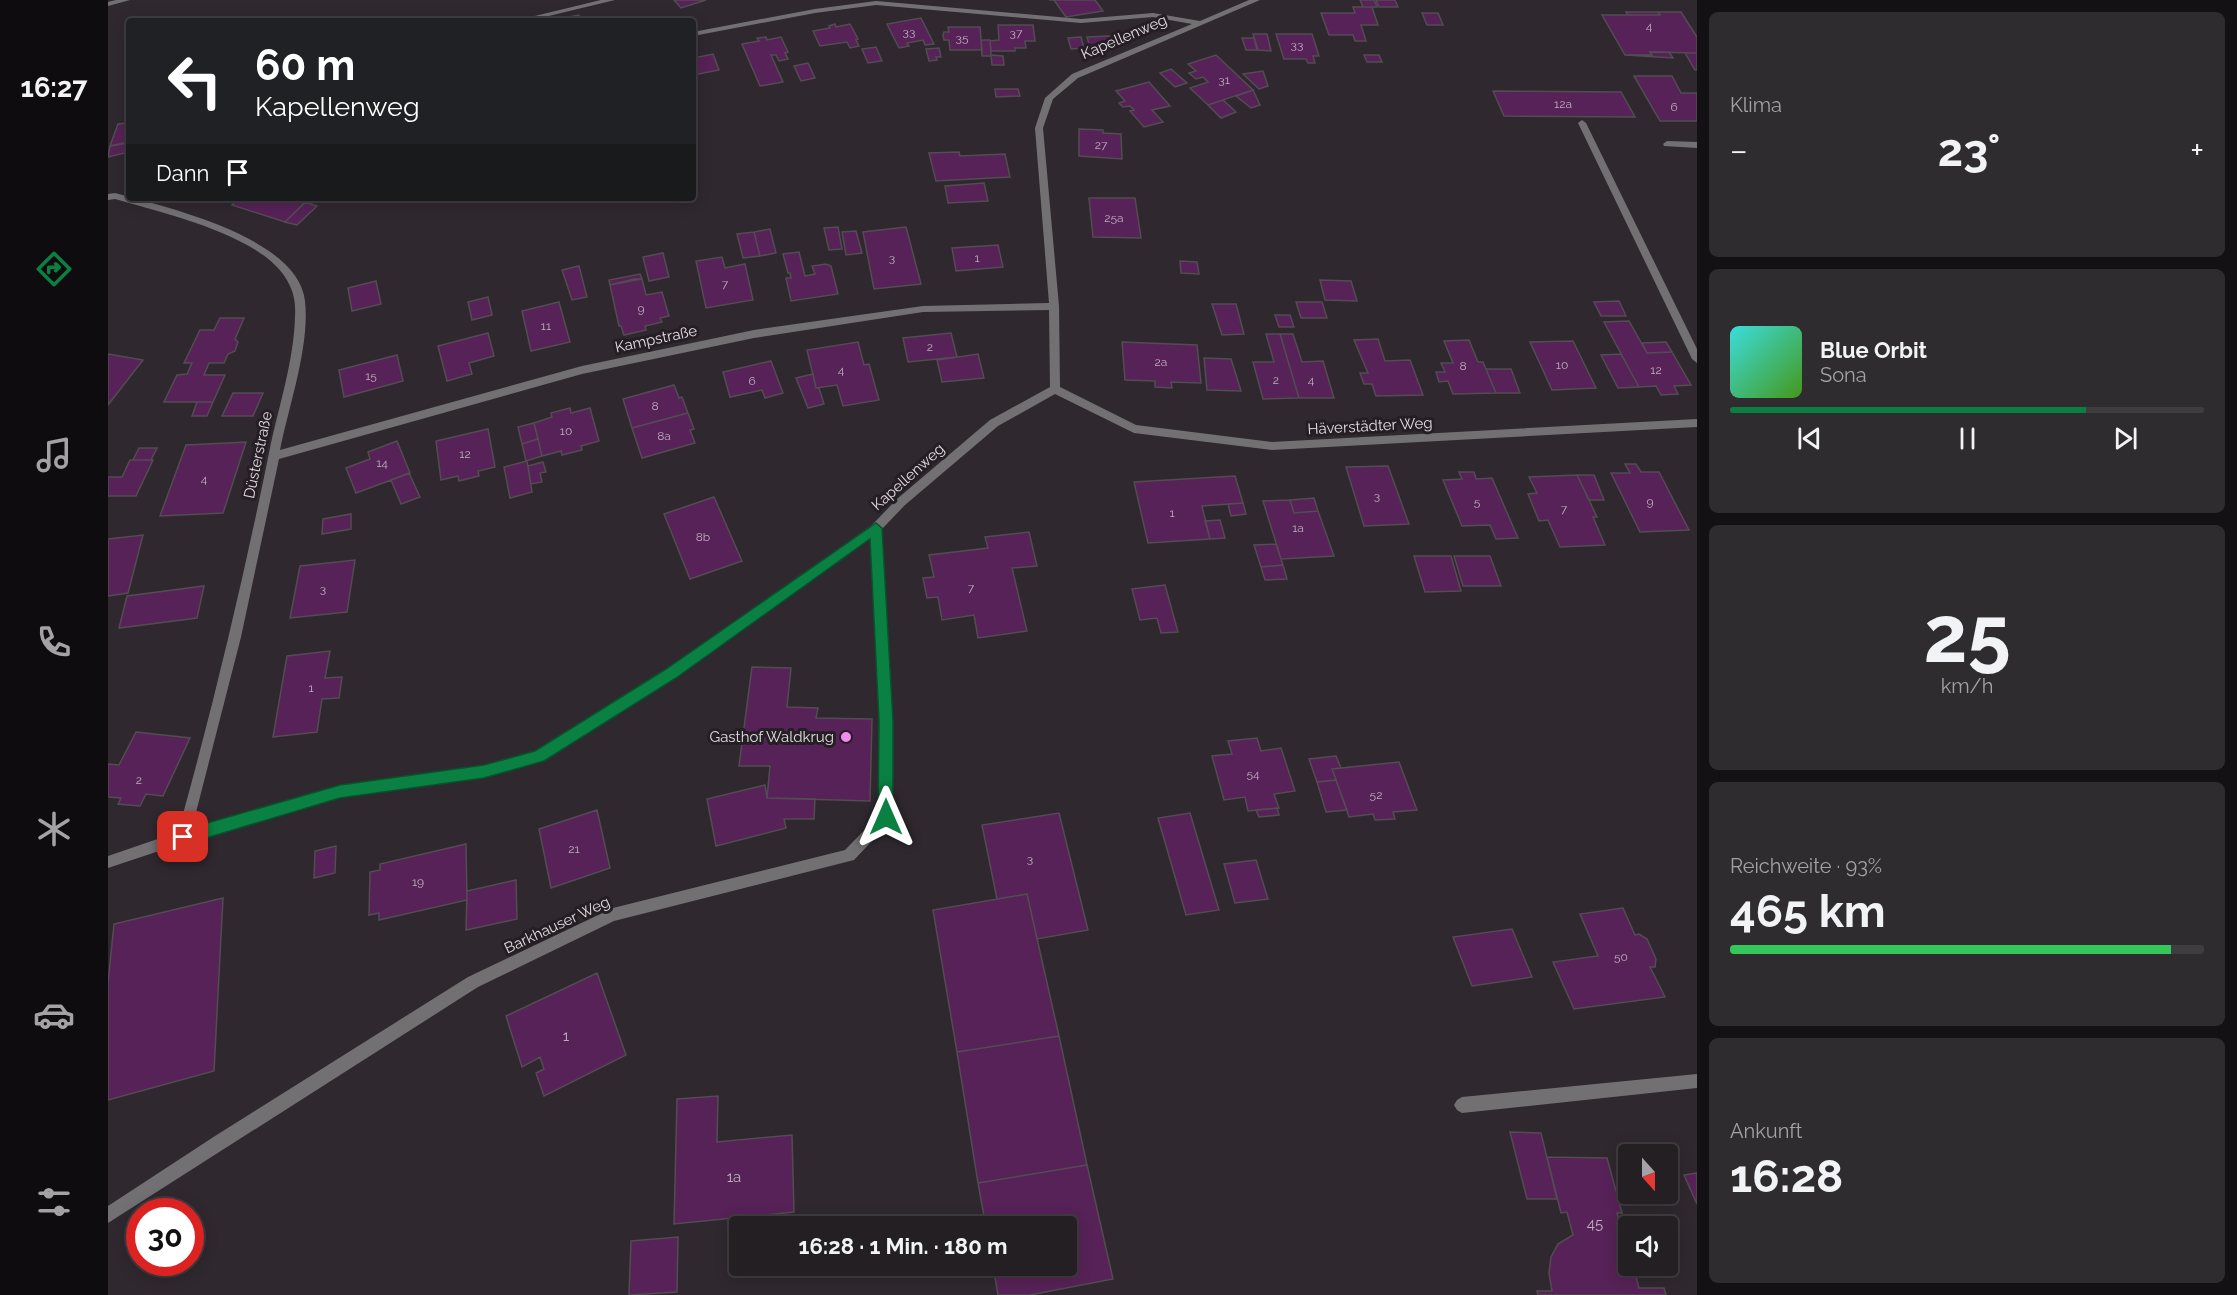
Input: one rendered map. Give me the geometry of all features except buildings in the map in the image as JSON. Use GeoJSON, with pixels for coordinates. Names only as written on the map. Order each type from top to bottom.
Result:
{"type":"FeatureCollection","features":[{"type":"Feature","properties":{"kind":"street"},"geometry":{"type":"LineString","coordinates":[[108,4],[126,0]]}},
{"type":"Feature","properties":{"kind":"street"},"geometry":{"type":"LineString","coordinates":[[531,18],[611,0]]}},
{"type":"Feature","properties":{"kind":"street","name":"Kapellenweg"},"geometry":{"type":"LineString","coordinates":[[108,862],[183,837],[340,791],[484,771],[539,757],[671,674],[876,528],[902,502],[994,423],[1055,389],[1054,306],[1039,128],[1049,98],[1075,75],[1256,0]]}},
{"type":"Feature","properties":{"kind":"street"},"geometry":{"type":"LineString","coordinates":[[696,33],[815,11],[876,3],[1081,21],[1153,15],[1201,23]]}},
{"type":"Feature","properties":{"kind":"street"},"geometry":{"type":"LineString","coordinates":[[1582,123],[1697,358]]}},
{"type":"Feature","properties":{"kind":"street"},"geometry":{"type":"LineString","coordinates":[[1667,144],[1697,144]]}},
{"type":"Feature","properties":{"kind":"street","name":"Düsterstraße"},"geometry":{"type":"LineString","coordinates":[[129,201],[189,219],[256,244],[286,270],[300,298],[300,326],[274,456],[208,751],[183,837]]}},
{"type":"Feature","properties":{"kind":"street","name":"Kampstraße"},"geometry":{"type":"LineString","coordinates":[[274,456],[582,370],[754,334],[923,309],[1054,306]]}},
{"type":"Feature","properties":{"kind":"street","name":"Häverstädter Weg"},"geometry":{"type":"LineString","coordinates":[[1055,389],[1134,429],[1272,446],[1697,423]]}},
{"type":"Feature","properties":{"kind":"street","name":"Barkhauser Weg"},"geometry":{"type":"LineString","coordinates":[[108,1215],[473,982],[613,915],[849,855],[886,817],[886,721],[876,528]]}},
{"type":"Feature","properties":{"kind":"street"},"geometry":{"type":"LineString","coordinates":[[1462,1105],[1697,1082]]}},
{"type":"Feature","properties":{"kind":"place","name":"Gasthof Waldkrug"},"geometry":{"type":"Point","coordinates":[846,737]}},
{"type":"Feature","properties":{"kind":"route"},"geometry":{"type":"LineString","coordinates":[[183,837],[340,791],[484,771],[539,757],[671,674],[876,528],[886,721],[886,817]]}}]}
